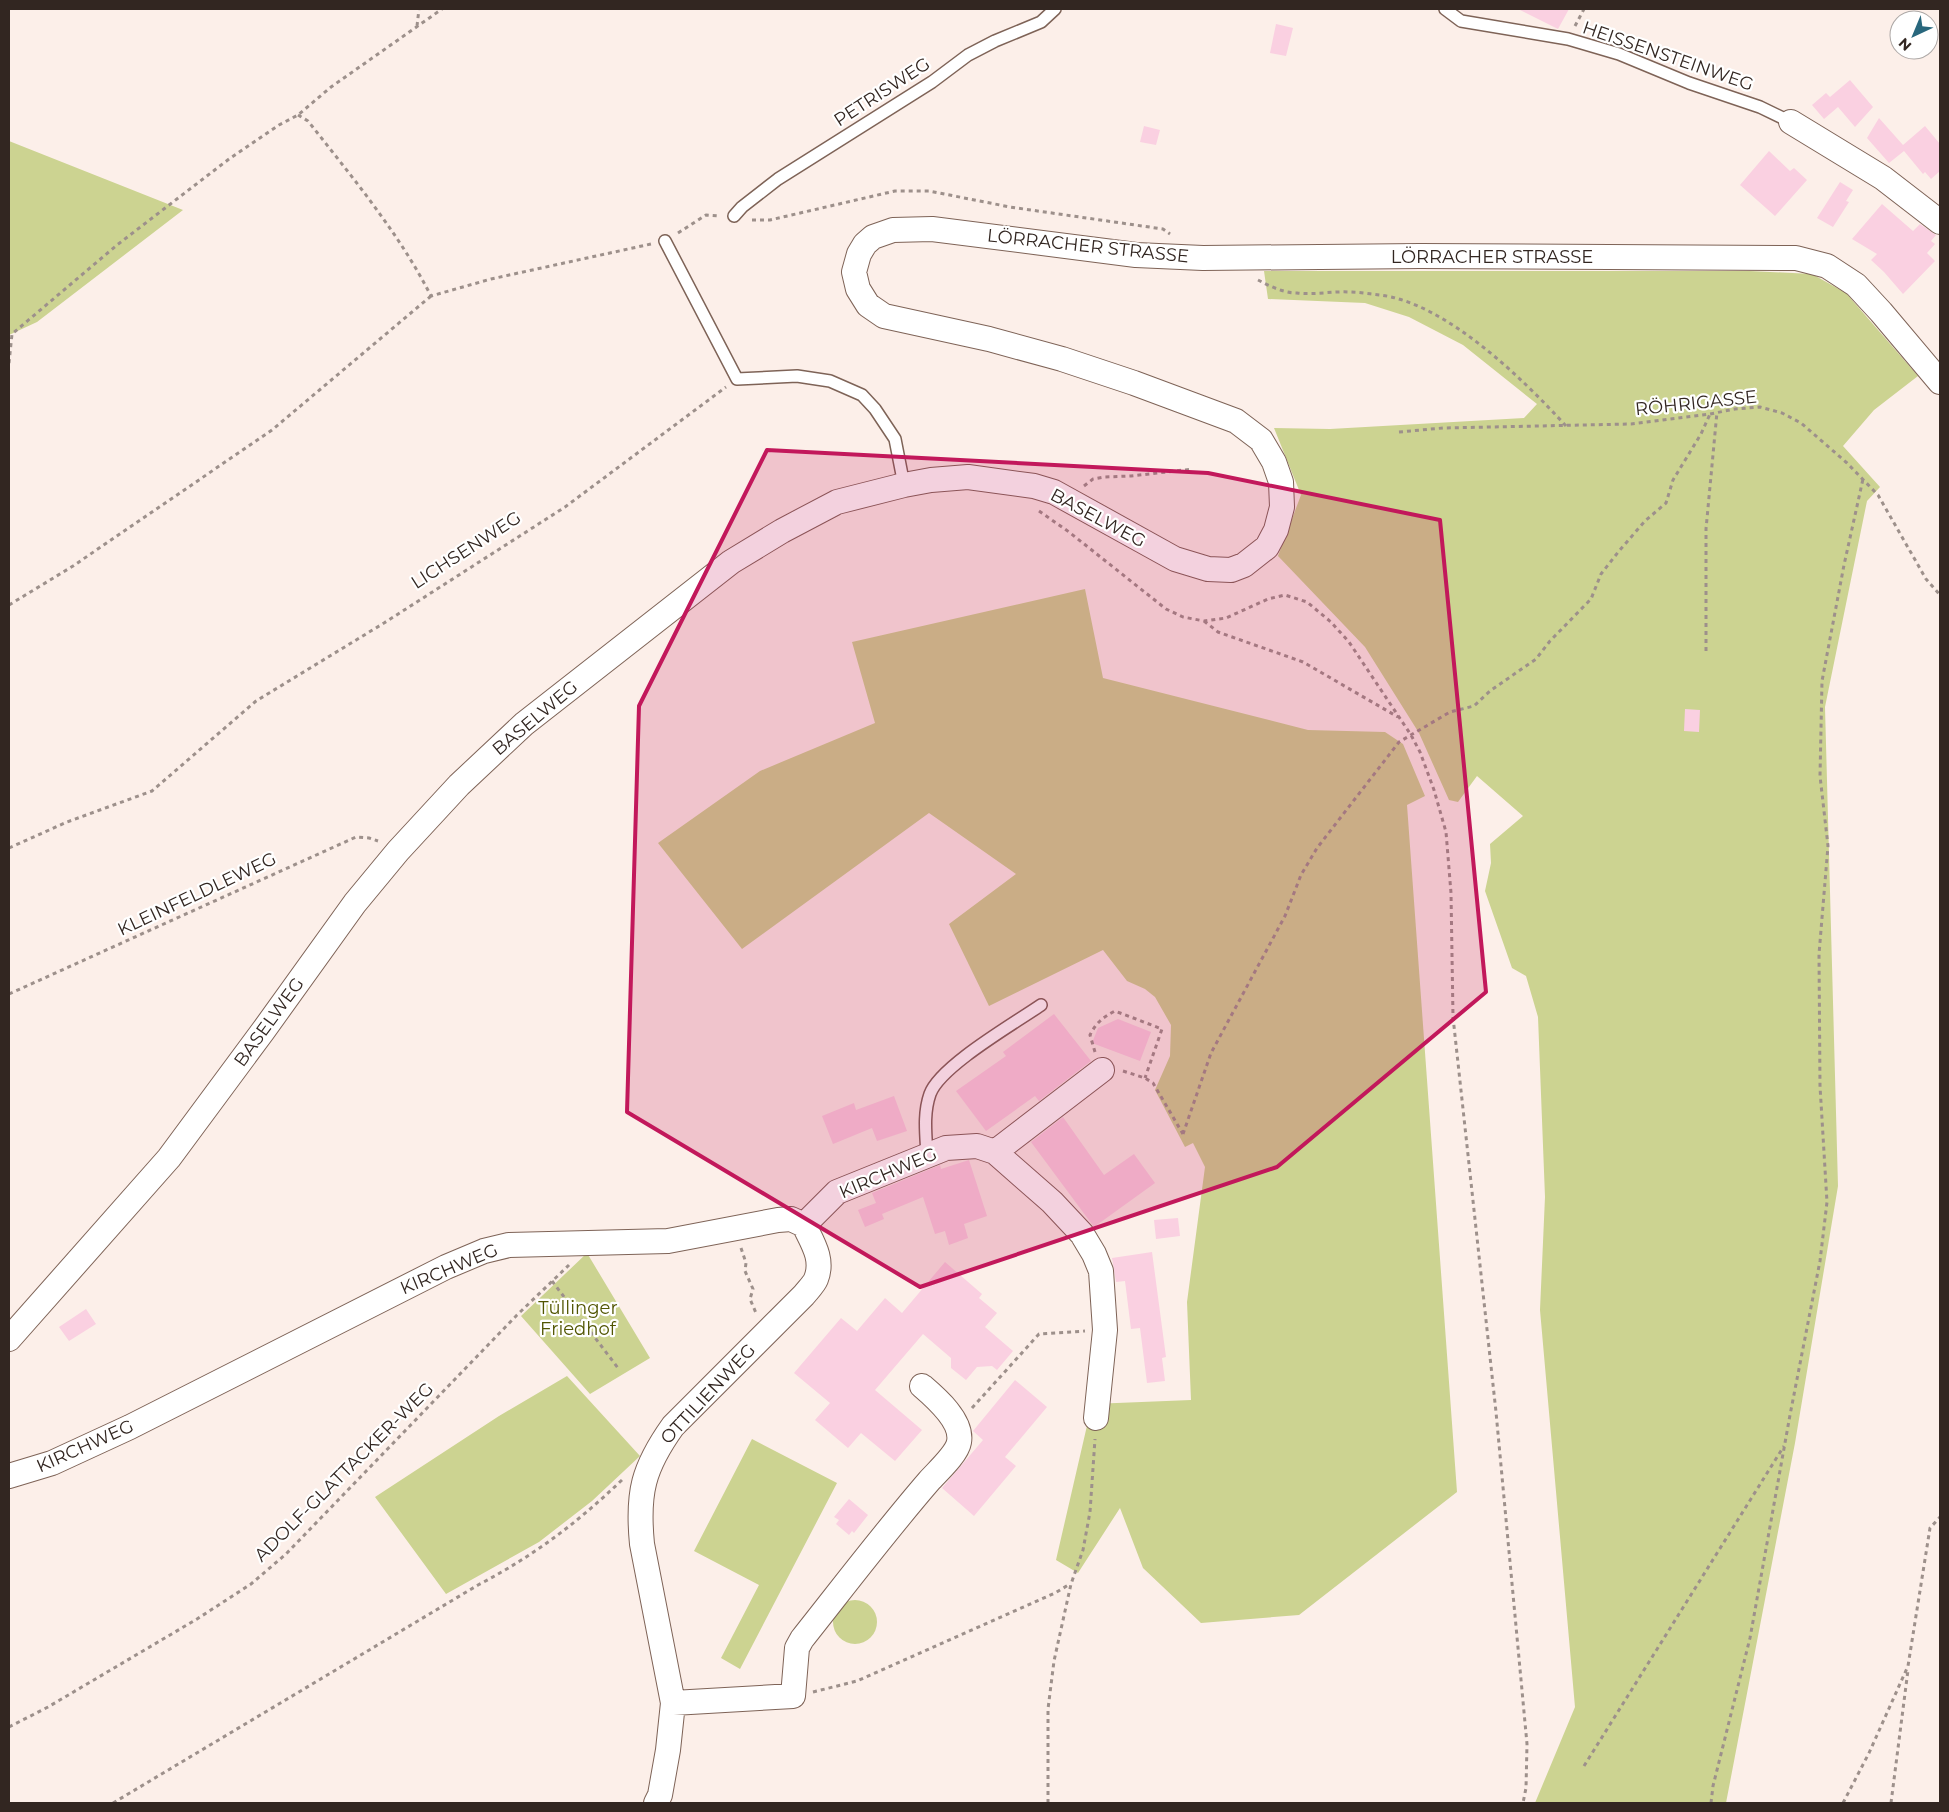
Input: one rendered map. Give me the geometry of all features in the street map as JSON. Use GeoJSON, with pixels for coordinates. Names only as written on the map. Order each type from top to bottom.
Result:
{"type":"FeatureCollection","features":[{"type":"Feature","properties":{"kind":"street"},"geometry":{"type":"LineString","coordinates":[[1791,122],[1883,178],[1940,222]]}},
{"type":"Feature","properties":{"kind":"street","name":"LÖRRACHER STRASSE"},"geometry":{"type":"LineString","coordinates":[[1254,558],[1267,547],[1276,530],[1282,507],[1280,482],[1274,462],[1261,440],[1236,421],[1062,358],[989,339],[884,316],[868,305],[858,289],[854,272],[859,254],[865,244],[873,236],[894,230],[932,229],[1136,254],[1248,258],[1420,256],[1796,258],[1827,266],[1856,286],[1881,312],[1940,382]]}},
{"type":"Feature","properties":{"kind":"street","name":"BASELWEG"},"geometry":{"type":"LineString","coordinates":[[9,1339],[169,1158],[355,903],[398,851],[459,785],[524,724],[731,562],[782,530],[837,502],[904,484],[968,477],[1034,486],[1054,492],[1175,559],[1208,570],[1231,570],[1244,565],[1254,558]]}},
{"type":"Feature","properties":{"kind":"street"},"geometry":{"type":"LineString","coordinates":[[994,1152],[1098,1061]]}},
{"type":"Feature","properties":{"kind":"street","name":"KIRCHWEG"},"geometry":{"type":"LineString","coordinates":[[9,1476],[52,1463],[130,1427],[446,1266],[484,1251],[509,1245],[668,1240],[778,1220],[792,1219],[804,1225],[837,1192],[927,1155],[946,1148],[961,1146],[977,1146],[994,1152],[1052,1202],[1087,1240],[1101,1271],[1105,1330],[1096,1418]]}},
{"type":"Feature","properties":{"kind":"street","name":"OTTILIENWEG"},"geometry":{"type":"LineString","coordinates":[[656,1803],[660,1795],[668,1750],[673,1703],[651,1597],[640,1527],[641,1493],[651,1460],[673,1426],[804,1295],[816,1279],[819,1262],[815,1247],[804,1225]]}},
{"type":"Feature","properties":{"kind":"street"},"geometry":{"type":"LineString","coordinates":[[673,1703],[793,1696],[797,1648],[802,1639],[909,1504],[953,1454],[959,1442],[957,1426],[942,1404],[922,1386]]}},
{"type":"Feature","properties":{"kind":"lane","name":"PETRISWEG"},"geometry":{"type":"LineString","coordinates":[[734,216],[742,207],[778,179],[932,82],[968,55],[1040,22],[1055,9]]}},
{"type":"Feature","properties":{"kind":"lane","name":"HEISSENSTEINWEG"},"geometry":{"type":"LineString","coordinates":[[1445,9],[1461,21],[1568,39],[1619,54],[1689,83],[1760,107],[1791,122]]}},
{"type":"Feature","properties":{"kind":"lane"},"geometry":{"type":"LineString","coordinates":[[665,241],[737,380],[765,376],[797,376],[830,381],[862,395],[875,409],[895,439],[904,484]]}},
{"type":"Feature","properties":{"kind":"lane"},"geometry":{"type":"LineString","coordinates":[[927,1155],[925,1114],[930,1093],[939,1079],[959,1061],[1041,1005]]}},
{"type":"Feature","properties":{"kind":"path"},"geometry":{"type":"LineString","coordinates":[[417,26],[419,9]]}},
{"type":"Feature","properties":{"kind":"path"},"geometry":{"type":"LineString","coordinates":[[9,363],[11,334],[117,245],[206,177],[279,125],[298,115],[331,87],[442,9]]}},
{"type":"Feature","properties":{"kind":"path"},"geometry":{"type":"LineString","coordinates":[[298,115],[308,121],[363,191],[418,271],[431,296]]}},
{"type":"Feature","properties":{"kind":"path"},"geometry":{"type":"LineString","coordinates":[[9,605],[73,566],[272,430],[431,296],[491,279],[665,241],[706,215],[734,216]]}},
{"type":"Feature","properties":{"kind":"path"},"geometry":{"type":"LineString","coordinates":[[1248,258],[1250,274],[1280,290],[1296,294],[1351,292],[1384,295],[1411,303],[1436,314],[1474,340],[1535,392],[1566,426]]}},
{"type":"Feature","properties":{"kind":"path","name":"LICHSENWEG"},"geometry":{"type":"LineString","coordinates":[[9,848],[67,822],[152,791],[256,701],[384,623],[565,507],[737,380]]}},
{"type":"Feature","properties":{"kind":"path","name":"RÖHRIGASSE"},"geometry":{"type":"LineString","coordinates":[[1399,432],[1443,428],[1631,424],[1760,407],[1782,413],[1801,423],[1878,495],[1926,579],[1940,595]]}},
{"type":"Feature","properties":{"kind":"path"},"geometry":{"type":"LineString","coordinates":[[1706,651],[1706,529],[1717,412]]}},
{"type":"Feature","properties":{"kind":"path"},"geometry":{"type":"LineString","coordinates":[[1144,1078],[1162,1029],[1115,1011],[1105,1016],[1095,1025],[1090,1034],[1098,1061],[1116,1070],[1144,1078],[1153,1083],[1183,1134],[1210,1053],[1285,916],[1301,875],[1317,848],[1399,742],[1450,712],[1474,706],[1490,691],[1536,659],[1550,641],[1591,599],[1601,574],[1645,521],[1666,503],[1673,480],[1701,434],[1710,414]]}},
{"type":"Feature","properties":{"kind":"path"},"geometry":{"type":"LineString","coordinates":[[1074,502],[1084,486],[1094,479],[1193,469]]}},
{"type":"Feature","properties":{"kind":"path"},"geometry":{"type":"LineString","coordinates":[[1711,1803],[1713,1786],[1750,1638],[1820,1261],[1827,1202],[1820,1067],[1819,954],[1828,846],[1820,776],[1822,681],[1844,565],[1863,479]]}},
{"type":"Feature","properties":{"kind":"path"},"geometry":{"type":"LineString","coordinates":[[1204,621],[1218,632],[1304,662],[1399,718]]}},
{"type":"Feature","properties":{"kind":"path"},"geometry":{"type":"LineString","coordinates":[[1331,622],[1349,642],[1420,752],[1446,832],[1451,893],[1452,1017],[1496,1412],[1527,1744],[1526,1788],[1523,1803]]}},
{"type":"Feature","properties":{"kind":"path","name":"KLEINFELDLEWEG"},"geometry":{"type":"LineString","coordinates":[[9,994],[356,837],[375,840],[398,851]]}},
{"type":"Feature","properties":{"kind":"path","name":"ADOLF-GLATTACKER-WEG"},"geometry":{"type":"LineString","coordinates":[[9,1727],[48,1707],[197,1619],[251,1584],[286,1554],[591,1243]]}},
{"type":"Feature","properties":{"kind":"path"},"geometry":{"type":"LineString","coordinates":[[742,1249],[746,1263],[745,1271],[753,1289],[750,1299],[764,1334]]}},
{"type":"Feature","properties":{"kind":"path"},"geometry":{"type":"LineString","coordinates":[[552,1281],[618,1368]]}},
{"type":"Feature","properties":{"kind":"path"},"geometry":{"type":"LineString","coordinates":[[957,1426],[1039,1334],[1105,1330]]}},
{"type":"Feature","properties":{"kind":"path"},"geometry":{"type":"LineString","coordinates":[[1048,1803],[1048,1709],[1054,1661],[1071,1584],[1083,1550],[1090,1512],[1096,1418]]}},
{"type":"Feature","properties":{"kind":"path"},"geometry":{"type":"LineString","coordinates":[[1584,1766],[1785,1444]]}},
{"type":"Feature","properties":{"kind":"path"},"geometry":{"type":"LineString","coordinates":[[113,1803],[478,1585],[514,1566],[547,1544],[590,1511],[629,1474],[651,1460]]}},
{"type":"Feature","properties":{"kind":"path"},"geometry":{"type":"LineString","coordinates":[[1891,1803],[1908,1666],[1930,1528],[1940,1517]]}},
{"type":"Feature","properties":{"kind":"path"},"geometry":{"type":"LineString","coordinates":[[793,1696],[857,1680],[1055,1593],[1071,1584]]}},
{"type":"Feature","properties":{"kind":"path"},"geometry":{"type":"LineString","coordinates":[[1843,1803],[1869,1753],[1908,1666]]}},
{"type":"Feature","properties":{"kind":"highlighted area"},"geometry":{"type":"Polygon","coordinates":[[[767,450],[1208,473],[1440,520],[1486,992],[1277,1167],[920,1287],[627,1112],[639,706],[767,450]]]}},
{"type":"Feature","properties":{"kind":"green space"},"geometry":{"type":"Polygon","coordinates":[[[9,141],[183,210],[37,322],[9,335],[9,141]]]}},
{"type":"Feature","properties":{"kind":"green space"},"geometry":{"type":"Polygon","coordinates":[[[1264,271],[1750,271],[1812,274],[1846,293],[1918,376],[1874,410],[1843,446],[1880,487],[1867,501],[1825,707],[1838,1186],[1795,1443],[1726,1803],[1535,1803],[1575,1707],[1540,1310],[1545,1197],[1538,1017],[1526,976],[1512,968],[1485,891],[1491,863],[1490,844],[1523,816],[1477,776],[1458,802],[1449,800],[1419,733],[1365,647],[1278,556],[1301,495],[1274,428],[1330,429],[1524,418],[1537,404],[1463,345],[1409,317],[1365,303],[1268,299],[1264,271]]]}},
{"type":"Feature","properties":{"kind":"green space"},"geometry":{"type":"Polygon","coordinates":[[[1085,589],[1103,678],[1308,730],[1385,732],[1403,744],[1425,796],[1407,805],[1457,1492],[1299,1615],[1201,1623],[1143,1568],[1120,1508],[1078,1573],[1056,1560],[1092,1404],[1191,1400],[1187,1302],[1205,1167],[1193,1143],[1185,1147],[1155,1090],[1170,1056],[1171,1025],[1155,997],[1145,989],[1127,981],[1103,950],[989,1006],[949,924],[1016,874],[929,813],[742,949],[658,843],[760,771],[875,723],[852,642],[1085,589]]]}},
{"type":"Feature","properties":{"kind":"green space","name":"Tüllinger Friedhof"},"geometry":{"type":"Polygon","coordinates":[[[587,1253],[650,1358],[590,1394],[521,1316],[587,1253]]]}},
{"type":"Feature","properties":{"kind":"green space"},"geometry":{"type":"Polygon","coordinates":[[[567,1376],[640,1456],[592,1501],[539,1542],[446,1594],[375,1497],[499,1416],[567,1376]]]}},
{"type":"Feature","properties":{"kind":"green space"},"geometry":{"type":"Polygon","coordinates":[[[752,1439],[837,1483],[740,1669],[721,1658],[759,1585],[694,1551],[752,1439]]]}},
{"type":"Feature","properties":{"kind":"green space"},"geometry":{"type":"Polygon","coordinates":[[[855,1600],[867,1604],[873,1610],[877,1622],[873,1634],[867,1640],[855,1644],[843,1640],[837,1634],[833,1622],[837,1610],[843,1604],[855,1600]]]}},
{"type":"Feature","properties":{"kind":"building"},"geometry":{"type":"Polygon","coordinates":[[[1518,9],[1569,9],[1558,29],[1518,9]]]}},
{"type":"Feature","properties":{"kind":"building"},"geometry":{"type":"Polygon","coordinates":[[[1276,24],[1293,28],[1286,56],[1270,53],[1276,24]]]}},
{"type":"Feature","properties":{"kind":"building"},"geometry":{"type":"Polygon","coordinates":[[[1850,80],[1873,107],[1855,127],[1838,107],[1824,119],[1812,105],[1826,93],[1830,97],[1850,80]]]}},
{"type":"Feature","properties":{"kind":"building"},"geometry":{"type":"Polygon","coordinates":[[[1879,118],[1903,145],[1925,126],[1940,144],[1940,171],[1931,179],[1925,172],[1923,174],[1904,151],[1889,163],[1867,138],[1879,118]]]}},
{"type":"Feature","properties":{"kind":"building"},"geometry":{"type":"Polygon","coordinates":[[[1144,126],[1160,130],[1156,145],[1140,142],[1144,126]]]}},
{"type":"Feature","properties":{"kind":"building"},"geometry":{"type":"Polygon","coordinates":[[[1769,151],[1790,171],[1794,168],[1807,180],[1775,216],[1740,185],[1769,151]]]}},
{"type":"Feature","properties":{"kind":"building"},"geometry":{"type":"Polygon","coordinates":[[[1840,182],[1853,190],[1846,201],[1849,202],[1833,227],[1817,218],[1840,182]]]}},
{"type":"Feature","properties":{"kind":"building"},"geometry":{"type":"Polygon","coordinates":[[[1882,204],[1913,231],[1920,224],[1936,235],[1931,241],[1935,244],[1927,253],[1935,261],[1903,294],[1871,260],[1877,254],[1852,239],[1882,204]]]}},
{"type":"Feature","properties":{"kind":"building"},"geometry":{"type":"Polygon","coordinates":[[[1685,709],[1700,710],[1699,732],[1684,731],[1685,709]]]}},
{"type":"Feature","properties":{"kind":"building"},"geometry":{"type":"Polygon","coordinates":[[[1054,1014],[1091,1061],[1039,1101],[1035,1096],[986,1131],[956,1091],[1006,1056],[1003,1052],[1054,1014]]]}},
{"type":"Feature","properties":{"kind":"building"},"geometry":{"type":"Polygon","coordinates":[[[1118,1019],[1151,1032],[1140,1061],[1092,1043],[1098,1028],[1118,1019]]]}},
{"type":"Feature","properties":{"kind":"building"},"geometry":{"type":"Polygon","coordinates":[[[894,1096],[907,1131],[877,1141],[872,1128],[833,1144],[822,1116],[854,1103],[856,1110],[894,1096]]]}},
{"type":"Feature","properties":{"kind":"building"},"geometry":{"type":"Polygon","coordinates":[[[1063,1117],[1104,1175],[1134,1154],[1155,1183],[1094,1227],[1031,1142],[1063,1117]]]}},
{"type":"Feature","properties":{"kind":"building"},"geometry":{"type":"Polygon","coordinates":[[[969,1160],[987,1216],[964,1224],[968,1238],[949,1245],[945,1231],[935,1234],[923,1197],[882,1214],[884,1219],[865,1227],[858,1210],[876,1203],[872,1193],[940,1165],[941,1169],[969,1160]]]}},
{"type":"Feature","properties":{"kind":"building"},"geometry":{"type":"Polygon","coordinates":[[[1178,1218],[1180,1236],[1156,1239],[1154,1220],[1178,1218]]]}},
{"type":"Feature","properties":{"kind":"building"},"geometry":{"type":"Polygon","coordinates":[[[1152,1252],[1166,1357],[1162,1358],[1165,1381],[1147,1383],[1140,1328],[1131,1329],[1125,1281],[1116,1282],[1112,1258],[1152,1252]]]}},
{"type":"Feature","properties":{"kind":"building"},"geometry":{"type":"Polygon","coordinates":[[[945,1262],[982,1294],[979,1298],[997,1313],[985,1327],[1013,1351],[997,1370],[992,1366],[977,1367],[966,1380],[951,1368],[951,1358],[923,1334],[875,1390],[922,1430],[895,1461],[861,1433],[848,1448],[815,1420],[830,1403],[794,1373],[841,1318],[857,1331],[885,1298],[902,1313],[945,1262]]]}},
{"type":"Feature","properties":{"kind":"building"},"geometry":{"type":"Polygon","coordinates":[[[86,1309],[96,1324],[69,1341],[59,1327],[86,1309]]]}},
{"type":"Feature","properties":{"kind":"building"},"geometry":{"type":"Polygon","coordinates":[[[1015,1380],[1047,1407],[1005,1457],[1016,1466],[974,1516],[942,1488],[983,1440],[973,1431],[1015,1380]]]}},
{"type":"Feature","properties":{"kind":"building"},"geometry":{"type":"Polygon","coordinates":[[[849,1499],[868,1515],[854,1533],[852,1531],[849,1535],[836,1524],[839,1520],[834,1517],[849,1499]]]}}]}
